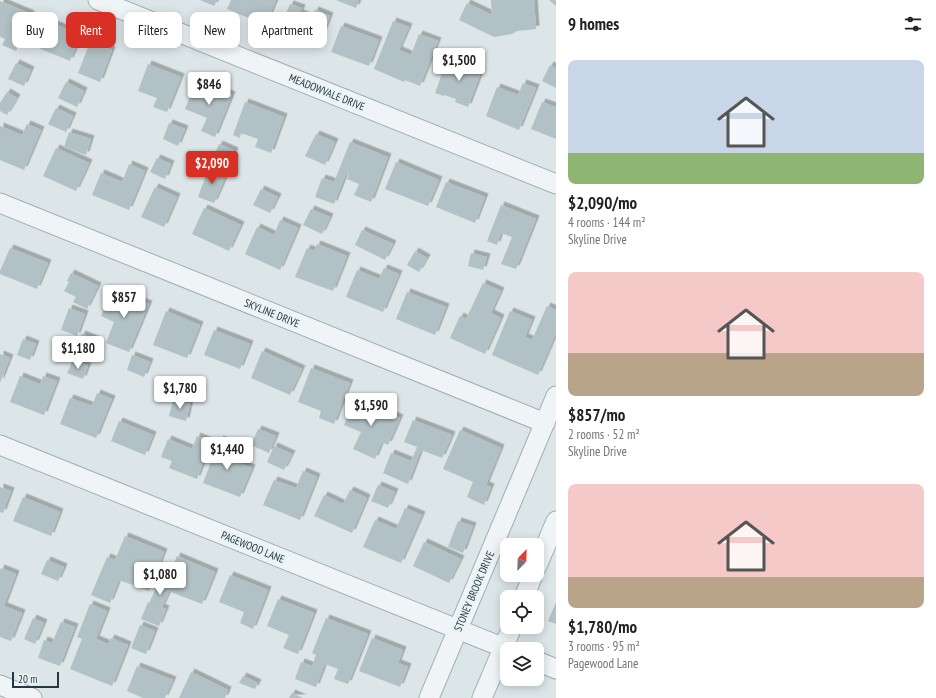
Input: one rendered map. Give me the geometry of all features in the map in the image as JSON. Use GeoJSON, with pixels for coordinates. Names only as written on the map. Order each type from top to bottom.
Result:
{"type":"FeatureCollection","features":[{"type":"Feature","properties":{"kind":"street","name":"MEADOWVALE DRIVE"},"geometry":{"type":"LineString","coordinates":[[98,0],[556,184]]}},
{"type":"Feature","properties":{"kind":"street","name":"SKYLINE DRIVE"},"geometry":{"type":"LineString","coordinates":[[0,203],[544,423]]}},
{"type":"Feature","properties":{"kind":"street","name":"STONEY BROOK DRIVE"},"geometry":{"type":"LineString","coordinates":[[429,698],[556,396]]}},
{"type":"Feature","properties":{"kind":"street","name":"PAGEWOOD LANE"},"geometry":{"type":"LineString","coordinates":[[0,445],[500,646]]}},
{"type":"Feature","properties":{"kind":"street"},"geometry":{"type":"LineString","coordinates":[[544,549],[556,521]]}},
{"type":"Feature","properties":{"kind":"street"},"geometry":{"type":"LineString","coordinates":[[482,698],[500,659]]}},
{"type":"Feature","properties":{"kind":"street"},"geometry":{"type":"LineString","coordinates":[[544,664],[556,669]]}},
{"type":"Feature","properties":{"kind":"street"},"geometry":{"type":"LineString","coordinates":[[0,685],[32,698]]}},
{"type":"Feature","properties":{"kind":"building"},"geometry":{"type":"Polygon","coordinates":[[[200,0],[217,0],[214,6],[200,0]]]}},
{"type":"Feature","properties":{"kind":"building"},"geometry":{"type":"Polygon","coordinates":[[[231,0],[276,0],[271,12],[248,12],[248,18],[240,14],[240,12],[234,12],[227,9],[231,0]]]}},
{"type":"Feature","properties":{"kind":"building"},"geometry":{"type":"Polygon","coordinates":[[[336,0],[359,0],[356,8],[336,0]]]}},
{"type":"Feature","properties":{"kind":"building"},"geometry":{"type":"Polygon","coordinates":[[[491,0],[534,0],[536,29],[517,31],[512,34],[494,37],[459,20],[467,3],[492,15],[491,0]]]}},
{"type":"Feature","properties":{"kind":"building"},"geometry":{"type":"Polygon","coordinates":[[[549,0],[556,0],[556,6],[549,0]]]}},
{"type":"Feature","properties":{"kind":"building"},"geometry":{"type":"Polygon","coordinates":[[[0,1],[26,12],[12,12],[12,48],[17,48],[16,51],[2,45],[5,39],[0,37],[0,1]]]}},
{"type":"Feature","properties":{"kind":"building"},"geometry":{"type":"Polygon","coordinates":[[[290,4],[302,8],[300,12],[287,12],[290,4]]]}},
{"type":"Feature","properties":{"kind":"building"},"geometry":{"type":"Polygon","coordinates":[[[327,15],[330,16],[327,24],[327,15]]]}},
{"type":"Feature","properties":{"kind":"building"},"geometry":{"type":"Polygon","coordinates":[[[393,21],[409,27],[399,50],[411,55],[419,34],[438,41],[420,86],[405,80],[404,82],[374,69],[393,21]]]}},
{"type":"Feature","properties":{"kind":"building"},"geometry":{"type":"Polygon","coordinates":[[[58,26],[66,29],[66,48],[76,48],[70,61],[39,48],[58,48],[58,26]]]}},
{"type":"Feature","properties":{"kind":"building"},"geometry":{"type":"Polygon","coordinates":[[[341,26],[379,40],[369,66],[331,52],[341,26]]]}},
{"type":"Feature","properties":{"kind":"building"},"geometry":{"type":"Polygon","coordinates":[[[88,48],[106,48],[112,50],[100,82],[78,73],[88,48]]]}},
{"type":"Feature","properties":{"kind":"building"},"geometry":{"type":"Polygon","coordinates":[[[456,60],[482,70],[468,107],[455,102],[456,99],[435,93],[445,65],[453,68],[456,60]]]}},
{"type":"Feature","properties":{"kind":"building"},"geometry":{"type":"Polygon","coordinates":[[[16,63],[31,70],[24,86],[8,79],[16,63]]]}},
{"type":"Feature","properties":{"kind":"building"},"geometry":{"type":"Polygon","coordinates":[[[148,64],[181,77],[167,112],[153,107],[157,98],[138,91],[148,64]]]}},
{"type":"Feature","properties":{"kind":"building"},"geometry":{"type":"Polygon","coordinates":[[[550,65],[556,68],[556,88],[542,81],[550,65]]]}},
{"type":"Feature","properties":{"kind":"building"},"geometry":{"type":"Polygon","coordinates":[[[196,81],[232,95],[215,137],[201,131],[207,118],[185,109],[196,81]]]}},
{"type":"Feature","properties":{"kind":"building"},"geometry":{"type":"Polygon","coordinates":[[[66,82],[84,91],[77,107],[58,98],[66,82]]]}},
{"type":"Feature","properties":{"kind":"building"},"geometry":{"type":"Polygon","coordinates":[[[523,83],[536,88],[519,130],[486,116],[497,87],[518,95],[523,83]]]}},
{"type":"Feature","properties":{"kind":"building"},"geometry":{"type":"Polygon","coordinates":[[[7,92],[17,98],[7,115],[0,111],[0,103],[7,92]]]}},
{"type":"Feature","properties":{"kind":"building"},"geometry":{"type":"Polygon","coordinates":[[[245,102],[284,117],[271,153],[255,147],[258,139],[241,133],[240,138],[233,135],[245,102]]]}},
{"type":"Feature","properties":{"kind":"building"},"geometry":{"type":"Polygon","coordinates":[[[542,102],[556,107],[556,139],[531,129],[542,102]]]}},
{"type":"Feature","properties":{"kind":"building"},"geometry":{"type":"Polygon","coordinates":[[[56,108],[73,116],[66,132],[48,124],[56,108]]]}},
{"type":"Feature","properties":{"kind":"building"},"geometry":{"type":"Polygon","coordinates":[[[169,123],[185,129],[178,146],[163,139],[169,123]]]}},
{"type":"Feature","properties":{"kind":"building"},"geometry":{"type":"Polygon","coordinates":[[[27,124],[41,130],[24,170],[0,160],[0,126],[22,135],[27,124]]]}},
{"type":"Feature","properties":{"kind":"building"},"geometry":{"type":"Polygon","coordinates":[[[69,132],[91,139],[86,155],[64,147],[69,132]]]}},
{"type":"Feature","properties":{"kind":"building"},"geometry":{"type":"Polygon","coordinates":[[[316,134],[335,142],[325,165],[305,156],[316,134]]]}},
{"type":"Feature","properties":{"kind":"building"},"geometry":{"type":"Polygon","coordinates":[[[350,142],[388,157],[371,202],[354,195],[359,184],[347,179],[349,175],[346,174],[334,204],[315,197],[322,178],[334,182],[350,142]]]}},
{"type":"Feature","properties":{"kind":"building"},"geometry":{"type":"Polygon","coordinates":[[[219,144],[235,151],[228,168],[212,161],[219,144]]]}},
{"type":"Feature","properties":{"kind":"building"},"geometry":{"type":"Polygon","coordinates":[[[56,148],[89,163],[76,191],[43,176],[56,148]]]}},
{"type":"Feature","properties":{"kind":"building"},"geometry":{"type":"Polygon","coordinates":[[[157,158],[171,164],[165,179],[150,172],[157,158]]]}},
{"type":"Feature","properties":{"kind":"building"},"geometry":{"type":"Polygon","coordinates":[[[396,162],[439,180],[428,206],[385,189],[396,162]]]}},
{"type":"Feature","properties":{"kind":"building"},"geometry":{"type":"Polygon","coordinates":[[[129,164],[145,171],[129,210],[92,195],[101,173],[122,182],[129,164]]]}},
{"type":"Feature","properties":{"kind":"building"},"geometry":{"type":"Polygon","coordinates":[[[209,167],[227,174],[214,203],[198,197],[209,167]]]}},
{"type":"Feature","properties":{"kind":"building"},"geometry":{"type":"Polygon","coordinates":[[[446,182],[485,197],[475,223],[436,207],[446,182]]]}},
{"type":"Feature","properties":{"kind":"building"},"geometry":{"type":"Polygon","coordinates":[[[155,187],[177,197],[164,227],[141,217],[155,187]]]}},
{"type":"Feature","properties":{"kind":"building"},"geometry":{"type":"Polygon","coordinates":[[[261,189],[278,197],[270,213],[253,205],[261,189]]]}},
{"type":"Feature","properties":{"kind":"building"},"geometry":{"type":"Polygon","coordinates":[[[501,205],[536,219],[516,269],[501,264],[512,237],[501,233],[497,245],[487,241],[501,205]]]}},
{"type":"Feature","properties":{"kind":"building"},"geometry":{"type":"Polygon","coordinates":[[[204,208],[241,225],[229,251],[192,234],[204,208]]]}},
{"type":"Feature","properties":{"kind":"building"},"geometry":{"type":"Polygon","coordinates":[[[311,209],[330,217],[322,234],[303,225],[311,209]]]}},
{"type":"Feature","properties":{"kind":"building"},"geometry":{"type":"Polygon","coordinates":[[[280,220],[298,228],[280,270],[245,254],[257,227],[274,235],[280,220]]]}},
{"type":"Feature","properties":{"kind":"building"},"geometry":{"type":"Polygon","coordinates":[[[362,230],[393,244],[385,260],[355,245],[362,230]]]}},
{"type":"Feature","properties":{"kind":"building"},"geometry":{"type":"Polygon","coordinates":[[[317,244],[347,256],[333,291],[295,277],[307,248],[314,251],[317,244]]]}},
{"type":"Feature","properties":{"kind":"building"},"geometry":{"type":"Polygon","coordinates":[[[10,248],[48,263],[37,289],[0,274],[10,248]]]}},
{"type":"Feature","properties":{"kind":"building"},"geometry":{"type":"Polygon","coordinates":[[[415,251],[427,258],[419,272],[407,265],[415,251]]]}},
{"type":"Feature","properties":{"kind":"building"},"geometry":{"type":"Polygon","coordinates":[[[471,253],[487,257],[483,270],[468,266],[471,253]]]}},
{"type":"Feature","properties":{"kind":"building"},"geometry":{"type":"Polygon","coordinates":[[[384,268],[399,274],[383,312],[346,297],[357,270],[379,279],[384,268]]]}},
{"type":"Feature","properties":{"kind":"building"},"geometry":{"type":"Polygon","coordinates":[[[71,273],[98,286],[87,309],[73,302],[76,297],[64,291],[69,282],[67,281],[71,273]]]}},
{"type":"Feature","properties":{"kind":"building"},"geometry":{"type":"Polygon","coordinates":[[[483,283],[501,291],[491,313],[501,318],[485,354],[450,338],[460,316],[466,319],[483,283]]]}},
{"type":"Feature","properties":{"kind":"building"},"geometry":{"type":"Polygon","coordinates":[[[112,290],[149,304],[129,352],[106,343],[114,322],[101,316],[112,290]]]}},
{"type":"Feature","properties":{"kind":"building"},"geometry":{"type":"Polygon","coordinates":[[[407,292],[446,307],[435,335],[396,319],[407,292]]]}},
{"type":"Feature","properties":{"kind":"building"},"geometry":{"type":"Polygon","coordinates":[[[547,306],[556,310],[556,333],[538,375],[492,355],[510,311],[532,320],[525,337],[532,340],[547,306]]]}},
{"type":"Feature","properties":{"kind":"building"},"geometry":{"type":"Polygon","coordinates":[[[69,308],[85,314],[77,336],[61,330],[69,308]]]}},
{"type":"Feature","properties":{"kind":"building"},"geometry":{"type":"Polygon","coordinates":[[[166,311],[200,325],[187,358],[153,345],[166,311]]]}},
{"type":"Feature","properties":{"kind":"building"},"geometry":{"type":"Polygon","coordinates":[[[214,330],[250,344],[240,369],[204,355],[214,330]]]}},
{"type":"Feature","properties":{"kind":"building"},"geometry":{"type":"Polygon","coordinates":[[[82,334],[99,341],[93,357],[75,350],[82,334]]]}},
{"type":"Feature","properties":{"kind":"building"},"geometry":{"type":"Polygon","coordinates":[[[23,339],[36,344],[30,360],[17,355],[23,339]]]}},
{"type":"Feature","properties":{"kind":"building"},"geometry":{"type":"Polygon","coordinates":[[[262,351],[302,369],[290,395],[251,378],[262,351]]]}},
{"type":"Feature","properties":{"kind":"building"},"geometry":{"type":"Polygon","coordinates":[[[0,354],[10,358],[0,383],[0,354]]]}},
{"type":"Feature","properties":{"kind":"building"},"geometry":{"type":"Polygon","coordinates":[[[132,355],[150,362],[144,377],[127,370],[132,355]]]}},
{"type":"Feature","properties":{"kind":"building"},"geometry":{"type":"Polygon","coordinates":[[[73,360],[88,366],[83,379],[67,373],[73,360]]]}},
{"type":"Feature","properties":{"kind":"building"},"geometry":{"type":"Polygon","coordinates":[[[311,368],[350,383],[334,424],[319,418],[321,411],[298,402],[311,368]]]}},
{"type":"Feature","properties":{"kind":"building"},"geometry":{"type":"Polygon","coordinates":[[[20,376],[40,384],[43,376],[57,381],[44,415],[10,402],[20,376]]]}},
{"type":"Feature","properties":{"kind":"building"},"geometry":{"type":"Polygon","coordinates":[[[97,393],[112,399],[96,438],[60,424],[70,398],[92,406],[97,393]]]}},
{"type":"Feature","properties":{"kind":"building"},"geometry":{"type":"Polygon","coordinates":[[[355,399],[400,418],[388,445],[382,442],[375,459],[353,449],[361,432],[344,425],[355,399]]]}},
{"type":"Feature","properties":{"kind":"building"},"geometry":{"type":"Polygon","coordinates":[[[173,400],[190,404],[186,421],[169,416],[173,400]]]}},
{"type":"Feature","properties":{"kind":"building"},"geometry":{"type":"Polygon","coordinates":[[[413,420],[452,435],[442,458],[421,450],[408,484],[383,473],[391,453],[411,461],[417,447],[404,442],[413,420]]]}},
{"type":"Feature","properties":{"kind":"building"},"geometry":{"type":"Polygon","coordinates":[[[119,421],[153,435],[145,455],[111,441],[119,421]]]}},
{"type":"Feature","properties":{"kind":"building"},"geometry":{"type":"Polygon","coordinates":[[[258,429],[276,436],[269,453],[251,445],[258,429]]]}},
{"type":"Feature","properties":{"kind":"building"},"geometry":{"type":"Polygon","coordinates":[[[460,430],[501,448],[486,485],[491,487],[484,505],[467,497],[473,482],[443,469],[460,430]]]}},
{"type":"Feature","properties":{"kind":"building"},"geometry":{"type":"Polygon","coordinates":[[[197,436],[211,442],[197,479],[169,468],[172,461],[161,457],[168,439],[192,449],[197,436]]]}},
{"type":"Feature","properties":{"kind":"building"},"geometry":{"type":"Polygon","coordinates":[[[220,439],[235,445],[229,459],[252,468],[240,497],[203,483],[220,439]]]}},
{"type":"Feature","properties":{"kind":"building"},"geometry":{"type":"Polygon","coordinates":[[[274,446],[292,454],[284,470],[267,462],[274,446]]]}},
{"type":"Feature","properties":{"kind":"building"},"geometry":{"type":"Polygon","coordinates":[[[303,471],[317,477],[300,520],[263,505],[274,480],[296,488],[303,471]]]}},
{"type":"Feature","properties":{"kind":"building"},"geometry":{"type":"Polygon","coordinates":[[[378,485],[395,492],[388,508],[371,501],[378,485]]]}},
{"type":"Feature","properties":{"kind":"building"},"geometry":{"type":"Polygon","coordinates":[[[0,487],[11,491],[3,513],[0,512],[0,487]]]}},
{"type":"Feature","properties":{"kind":"building"},"geometry":{"type":"Polygon","coordinates":[[[350,490],[367,498],[352,533],[314,516],[324,495],[343,504],[350,490]]]}},
{"type":"Feature","properties":{"kind":"building"},"geometry":{"type":"Polygon","coordinates":[[[23,497],[60,512],[51,536],[13,521],[23,497]]]}},
{"type":"Feature","properties":{"kind":"building"},"geometry":{"type":"Polygon","coordinates":[[[405,508],[422,515],[401,563],[363,547],[375,520],[396,529],[405,508]]]}},
{"type":"Feature","properties":{"kind":"building"},"geometry":{"type":"Polygon","coordinates":[[[458,521],[473,526],[463,553],[448,547],[458,521]]]}},
{"type":"Feature","properties":{"kind":"building"},"geometry":{"type":"Polygon","coordinates":[[[125,536],[164,552],[149,591],[119,580],[110,603],[91,595],[107,557],[115,560],[125,536]]]}},
{"type":"Feature","properties":{"kind":"building"},"geometry":{"type":"Polygon","coordinates":[[[424,542],[461,559],[449,583],[413,566],[424,542]]]}},
{"type":"Feature","properties":{"kind":"building"},"geometry":{"type":"Polygon","coordinates":[[[177,556],[215,572],[202,604],[163,589],[177,556]]]}},
{"type":"Feature","properties":{"kind":"building"},"geometry":{"type":"Polygon","coordinates":[[[47,560],[64,567],[58,581],[41,574],[47,560]]]}},
{"type":"Feature","properties":{"kind":"building"},"geometry":{"type":"Polygon","coordinates":[[[1,568],[16,574],[4,606],[22,613],[11,641],[0,637],[1,568]]]}},
{"type":"Feature","properties":{"kind":"building"},"geometry":{"type":"Polygon","coordinates":[[[230,575],[268,590],[253,629],[240,623],[244,612],[219,602],[230,575]]]}},
{"type":"Feature","properties":{"kind":"building"},"geometry":{"type":"Polygon","coordinates":[[[157,586],[169,592],[162,607],[150,601],[157,586]]]}},
{"type":"Feature","properties":{"kind":"building"},"geometry":{"type":"Polygon","coordinates":[[[278,599],[314,613],[298,654],[283,648],[289,635],[267,626],[278,599]]]}},
{"type":"Feature","properties":{"kind":"building"},"geometry":{"type":"Polygon","coordinates":[[[148,602],[166,609],[159,626],[141,619],[148,602]]]}},
{"type":"Feature","properties":{"kind":"building"},"geometry":{"type":"Polygon","coordinates":[[[556,602],[556,624],[548,621],[556,602]]]}},
{"type":"Feature","properties":{"kind":"building"},"geometry":{"type":"Polygon","coordinates":[[[90,604],[107,611],[96,639],[108,644],[111,638],[128,645],[112,686],[70,669],[82,639],[77,637],[90,604]]]}},
{"type":"Feature","properties":{"kind":"building"},"geometry":{"type":"Polygon","coordinates":[[[33,618],[44,623],[35,644],[24,639],[33,618]]]}},
{"type":"Feature","properties":{"kind":"building"},"geometry":{"type":"Polygon","coordinates":[[[326,618],[368,634],[348,684],[334,679],[338,669],[325,664],[316,687],[295,679],[301,662],[312,666],[316,655],[312,653],[326,618]]]}},
{"type":"Feature","properties":{"kind":"building"},"geometry":{"type":"Polygon","coordinates":[[[61,622],[75,627],[60,666],[38,658],[44,640],[52,643],[61,622]]]}},
{"type":"Feature","properties":{"kind":"building"},"geometry":{"type":"Polygon","coordinates":[[[140,625],[155,631],[146,654],[131,648],[140,625]]]}},
{"type":"Feature","properties":{"kind":"building"},"geometry":{"type":"Polygon","coordinates":[[[372,638],[403,650],[398,663],[408,667],[400,687],[359,671],[372,638]]]}},
{"type":"Feature","properties":{"kind":"building"},"geometry":{"type":"Polygon","coordinates":[[[137,666],[173,680],[165,698],[143,698],[127,691],[137,666]]]}},
{"type":"Feature","properties":{"kind":"building"},"geometry":{"type":"Polygon","coordinates":[[[191,672],[228,690],[225,698],[179,698],[191,672]]]}},
{"type":"Feature","properties":{"kind":"building"},"geometry":{"type":"Polygon","coordinates":[[[243,676],[258,683],[255,689],[239,683],[243,676]]]}},
{"type":"Feature","properties":{"kind":"building"},"geometry":{"type":"Polygon","coordinates":[[[292,693],[303,698],[289,698],[292,693]]]}}]}
